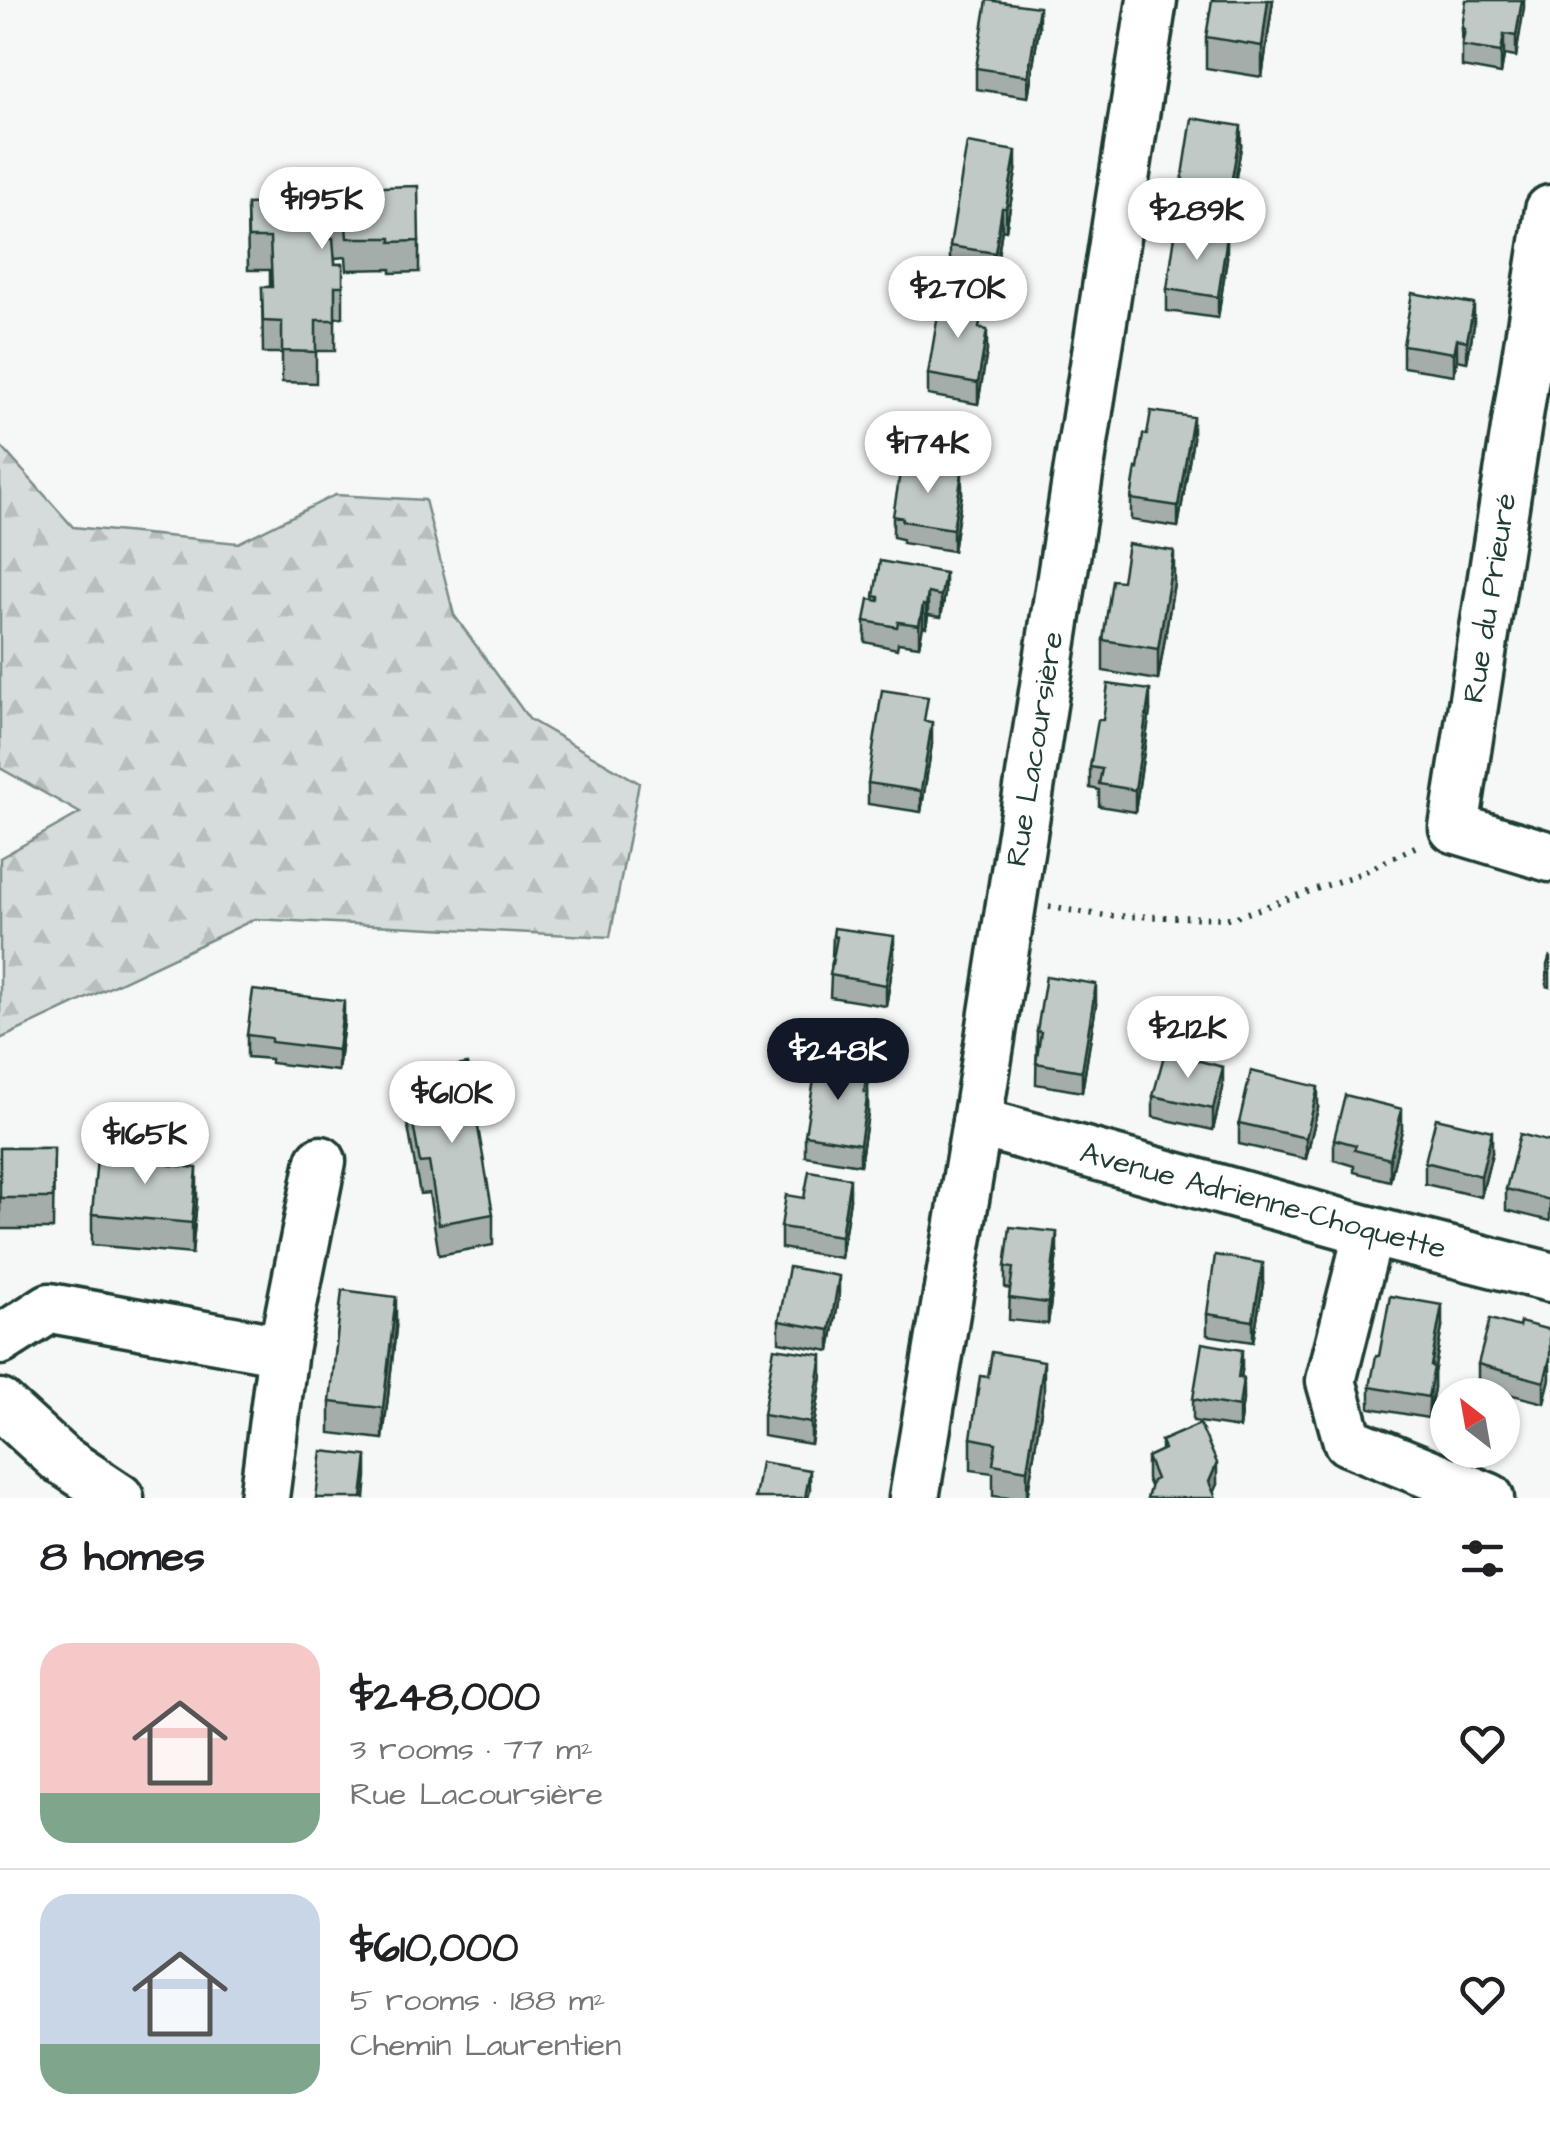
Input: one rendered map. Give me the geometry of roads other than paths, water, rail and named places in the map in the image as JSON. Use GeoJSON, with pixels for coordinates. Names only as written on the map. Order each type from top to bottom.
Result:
{"type":"FeatureCollection","features":[{"type":"Feature","properties":{"kind":"street","name":"Rue Lacoursière"},"geometry":{"type":"LineString","coordinates":[[914,1498],[977,1122],[1152,0]]}},
{"type":"Feature","properties":{"kind":"street","name":"Rue du Prieuré"},"geometry":{"type":"LineString","coordinates":[[1550,210],[1454,828],[1550,857]]}},
{"type":"Feature","properties":{"kind":"street","name":"Avenue Adrienne-Choquette"},"geometry":{"type":"LineString","coordinates":[[977,1122],[1369,1232],[1550,1277]]}},
{"type":"Feature","properties":{"kind":"street"},"geometry":{"type":"LineString","coordinates":[[264,1498],[283,1350],[321,1160]]}},
{"type":"Feature","properties":{"kind":"street"},"geometry":{"type":"LineString","coordinates":[[1369,1232],[1332,1381],[1348,1441],[1489,1498]]}},
{"type":"Feature","properties":{"kind":"street"},"geometry":{"type":"LineString","coordinates":[[0,1340],[50,1308],[283,1350]]}},
{"type":"Feature","properties":{"kind":"street"},"geometry":{"type":"LineString","coordinates":[[0,1404],[59,1458],[119,1498]]}}]}
